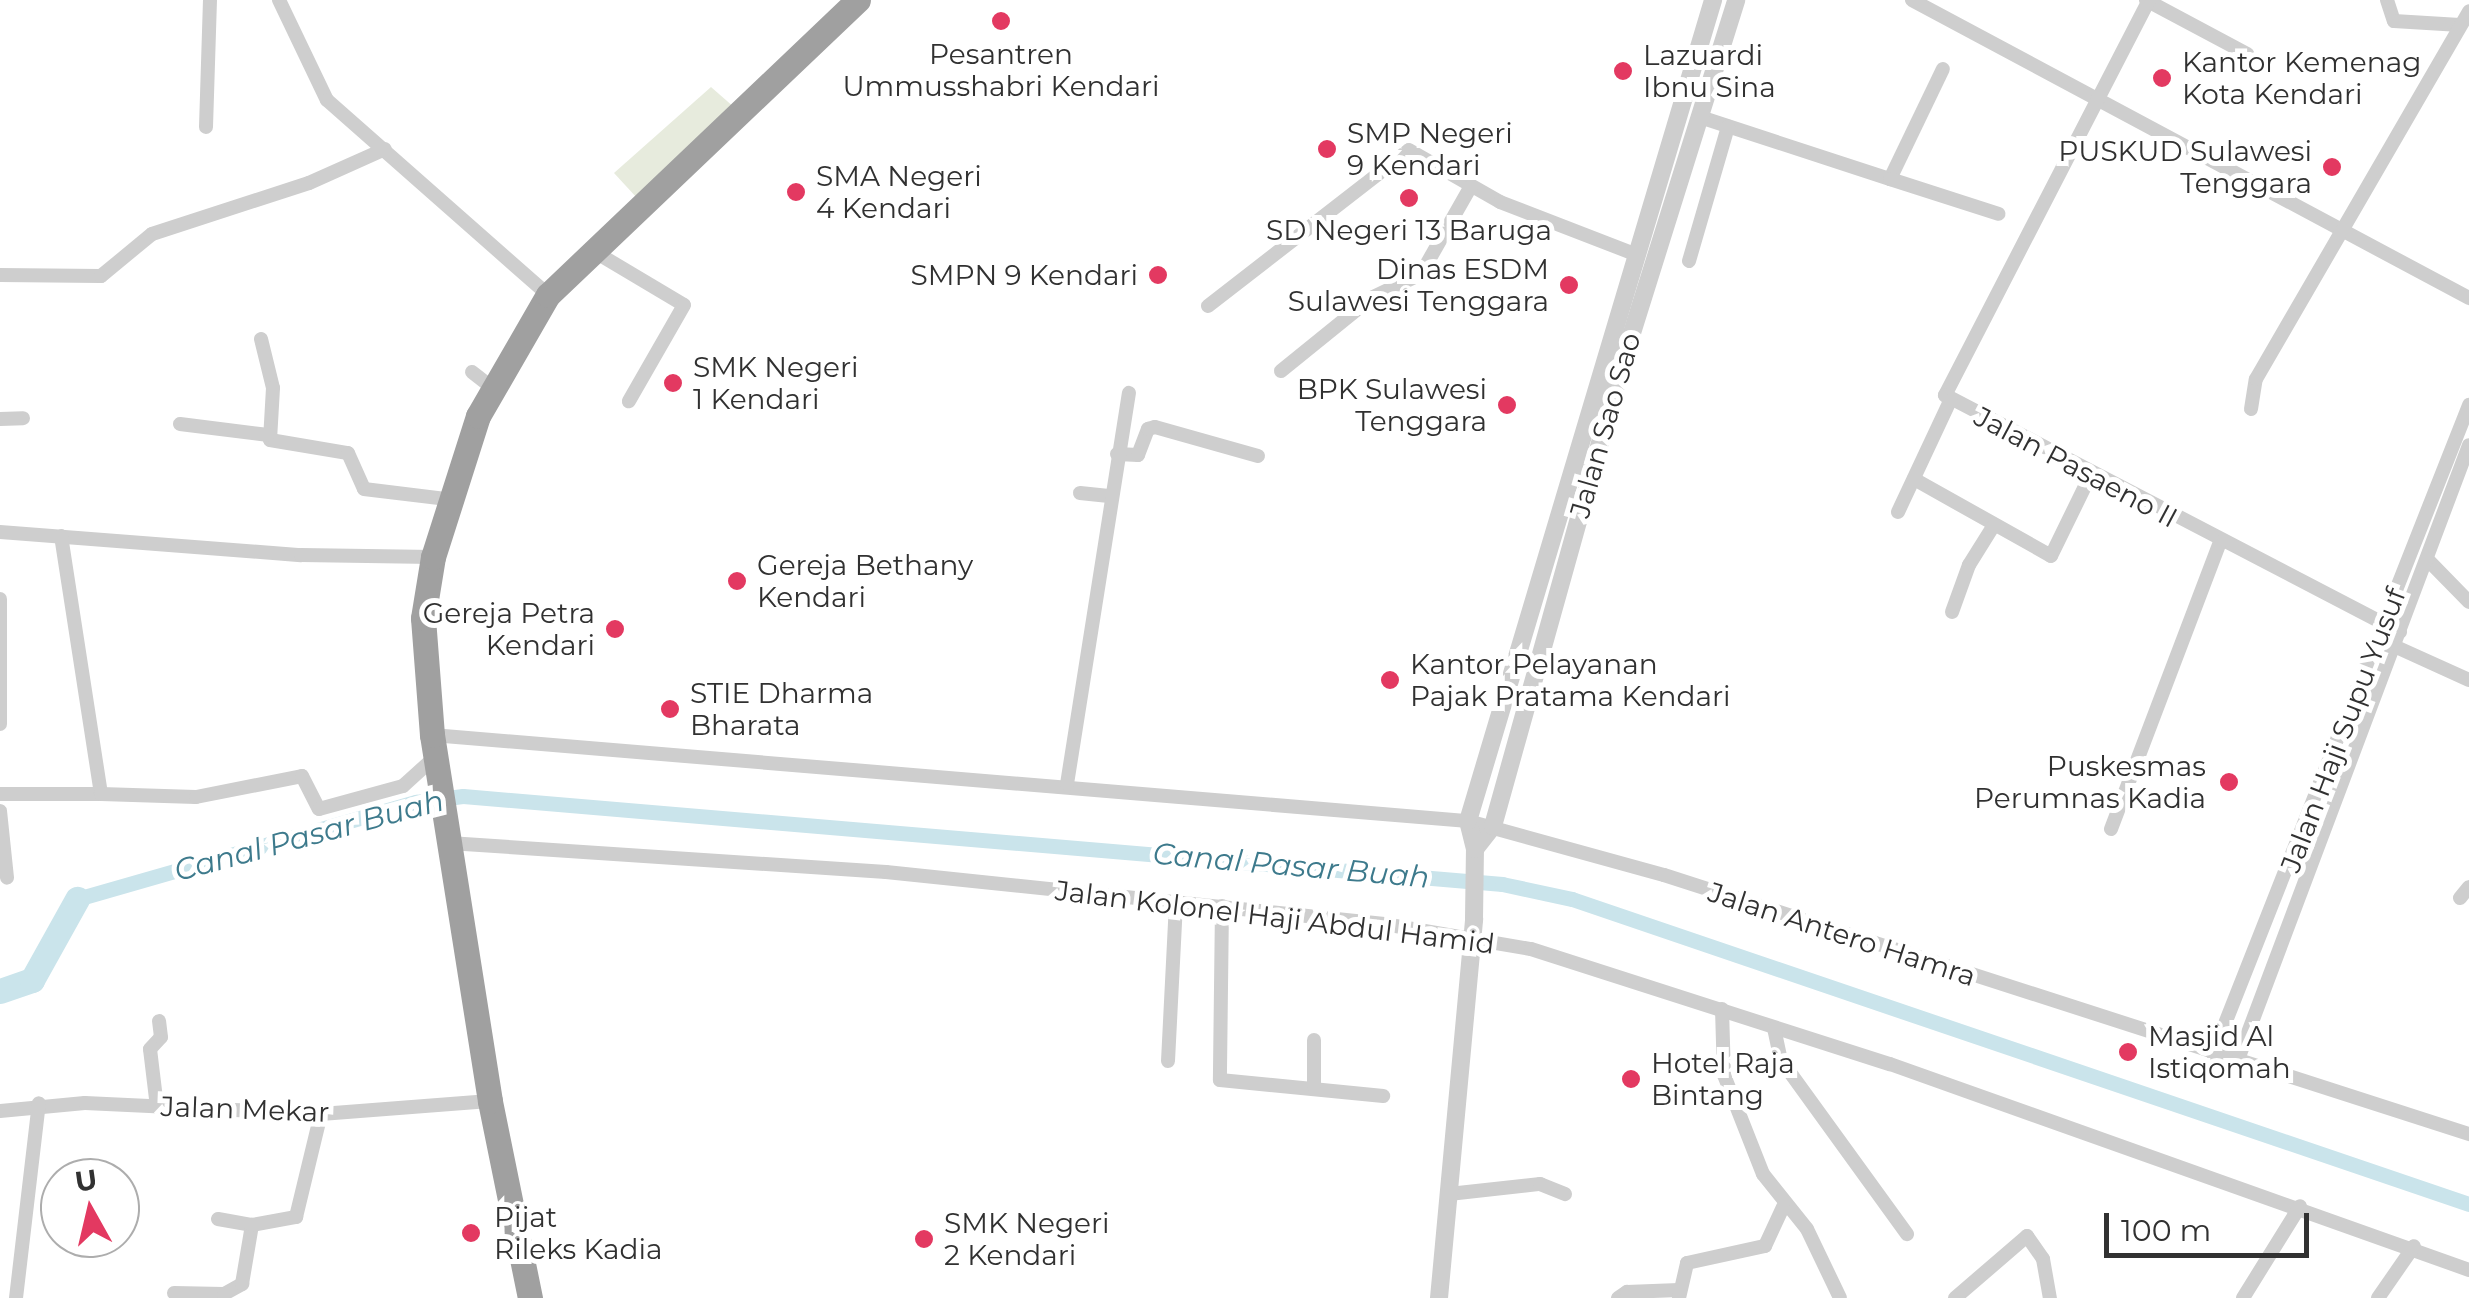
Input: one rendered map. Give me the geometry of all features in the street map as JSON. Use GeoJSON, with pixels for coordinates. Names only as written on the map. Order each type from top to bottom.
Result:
{"type":"FeatureCollection","features":[{"type":"Feature","properties":{"kind":"highway"},"geometry":{"type":"LineString","coordinates":[[530,1298],[490,1101],[435,755],[423,618],[433,557],[482,379],[590,248],[858,0]]}},
{"type":"Feature","properties":{"kind":"street"},"geometry":{"type":"LineString","coordinates":[[206,127],[210,0]]}},
{"type":"Feature","properties":{"kind":"street"},"geometry":{"type":"LineString","coordinates":[[279,0],[307,51],[319,90],[548,295]]}},
{"type":"Feature","properties":{"kind":"street","name":"Jalan Sao Sao"},"geometry":{"type":"LineString","coordinates":[[1468,821],[1713,0]]}},
{"type":"Feature","properties":{"kind":"street","name":"Jalan Sao Sao"},"geometry":{"type":"LineString","coordinates":[[1475,848],[1493,826],[1616,384],[1736,0]]}},
{"type":"Feature","properties":{"kind":"street"},"geometry":{"type":"LineString","coordinates":[[1912,0],[2469,298]]}},
{"type":"Feature","properties":{"kind":"street"},"geometry":{"type":"LineString","coordinates":[[2148,0],[2247,54]]}},
{"type":"Feature","properties":{"kind":"street","name":"Jalan Pasaeno II"},"geometry":{"type":"LineString","coordinates":[[2148,0],[1948,380],[1950,401],[2383,624],[2397,639],[2469,680]]}},
{"type":"Feature","properties":{"kind":"street"},"geometry":{"type":"LineString","coordinates":[[2387,0],[2394,21],[2465,18]]}},
{"type":"Feature","properties":{"kind":"street"},"geometry":{"type":"LineString","coordinates":[[2251,410],[2256,379],[2465,18]]}},
{"type":"Feature","properties":{"kind":"street"},"geometry":{"type":"LineString","coordinates":[[1890,179],[1943,69]]}},
{"type":"Feature","properties":{"kind":"street"},"geometry":{"type":"LineString","coordinates":[[1700,117],[1999,214]]}},
{"type":"Feature","properties":{"kind":"street"},"geometry":{"type":"LineString","coordinates":[[1690,261],[1728,128]]}},
{"type":"Feature","properties":{"kind":"street"},"geometry":{"type":"LineString","coordinates":[[0,274],[101,276],[152,234],[310,182],[385,149]]}},
{"type":"Feature","properties":{"kind":"street"},"geometry":{"type":"LineString","coordinates":[[1208,306],[1401,152],[1416,153],[1472,186],[1637,255]]}},
{"type":"Feature","properties":{"kind":"street"},"geometry":{"type":"LineString","coordinates":[[1282,371],[1371,298],[1421,274],[1472,186]]}},
{"type":"Feature","properties":{"kind":"street"},"geometry":{"type":"LineString","coordinates":[[590,248],[684,305],[629,401]]}},
{"type":"Feature","properties":{"kind":"street"},"geometry":{"type":"LineString","coordinates":[[261,339],[274,388],[268,435],[272,442],[348,453],[364,489],[448,499]]}},
{"type":"Feature","properties":{"kind":"street"},"geometry":{"type":"LineString","coordinates":[[1067,784],[1129,393]]}},
{"type":"Feature","properties":{"kind":"street"},"geometry":{"type":"LineString","coordinates":[[1898,512],[1950,401]]}},
{"type":"Feature","properties":{"kind":"street","name":"Jalan Haji Supu Yusuf"},"geometry":{"type":"LineString","coordinates":[[2213,1054],[2469,405]]}},
{"type":"Feature","properties":{"kind":"street"},"geometry":{"type":"LineString","coordinates":[[0,420],[24,418]]}},
{"type":"Feature","properties":{"kind":"street"},"geometry":{"type":"LineString","coordinates":[[180,424],[268,435]]}},
{"type":"Feature","properties":{"kind":"street"},"geometry":{"type":"LineString","coordinates":[[1117,454],[1138,455],[1148,429],[1155,427],[1258,456]]}},
{"type":"Feature","properties":{"kind":"street","name":"Jalan Haji Supu Yusuf"},"geometry":{"type":"LineString","coordinates":[[2236,1062],[2469,445]]}},
{"type":"Feature","properties":{"kind":"street"},"geometry":{"type":"LineString","coordinates":[[1914,479],[2055,556],[2091,474]]}},
{"type":"Feature","properties":{"kind":"street"},"geometry":{"type":"LineString","coordinates":[[1080,494],[1110,496]]}},
{"type":"Feature","properties":{"kind":"street"},"geometry":{"type":"LineString","coordinates":[[1952,612],[1969,564],[1994,525]]}},
{"type":"Feature","properties":{"kind":"street"},"geometry":{"type":"LineString","coordinates":[[0,532],[301,555],[433,557]]}},
{"type":"Feature","properties":{"kind":"street"},"geometry":{"type":"LineString","coordinates":[[61,536],[102,794]]}},
{"type":"Feature","properties":{"kind":"street"},"geometry":{"type":"LineString","coordinates":[[2111,829],[2220,542]]}},
{"type":"Feature","properties":{"kind":"street"},"geometry":{"type":"LineString","coordinates":[[2427,559],[2469,602]]}},
{"type":"Feature","properties":{"kind":"street"},"geometry":{"type":"LineString","coordinates":[[0,599],[0,724]]}},
{"type":"Feature","properties":{"kind":"street"},"geometry":{"type":"LineString","coordinates":[[0,794],[196,797],[298,776],[319,809],[403,786],[435,755]]}},
{"type":"Feature","properties":{"kind":"street","name":"Jalan Antero Hamra"},"geometry":{"type":"LineString","coordinates":[[435,755],[1067,784],[1468,821],[1681,880],[2469,1134]]}},
{"type":"Feature","properties":{"kind":"street"},"geometry":{"type":"LineString","coordinates":[[0,811],[7,878]]}},
{"type":"Feature","properties":{"kind":"street"},"geometry":{"type":"LineString","coordinates":[[1439,1298],[1473,928],[1475,848],[1468,821]]}},
{"type":"Feature","properties":{"kind":"street","name":"Jalan Kolonel Haji Abdul Hamid"},"geometry":{"type":"LineString","coordinates":[[448,834],[1473,928],[1600,967],[2300,1206],[2469,1270]]}},
{"type":"Feature","properties":{"kind":"street"},"geometry":{"type":"LineString","coordinates":[[1168,1061],[1176,903]]}},
{"type":"Feature","properties":{"kind":"street"},"geometry":{"type":"LineString","coordinates":[[1222,906],[1218,1067],[1224,1081],[1314,1086],[1383,1096]]}},
{"type":"Feature","properties":{"kind":"street"},"geometry":{"type":"LineString","coordinates":[[1722,1009],[1724,1075],[1763,1174],[1783,1207],[1807,1229],[1840,1298]]}},
{"type":"Feature","properties":{"kind":"street"},"geometry":{"type":"LineString","coordinates":[[157,1107],[150,1049],[161,1037],[159,1021]]}},
{"type":"Feature","properties":{"kind":"street"},"geometry":{"type":"LineString","coordinates":[[1774,1028],[1781,1060],[1907,1234]]}},
{"type":"Feature","properties":{"kind":"street"},"geometry":{"type":"LineString","coordinates":[[1314,1040],[1314,1086]]}},
{"type":"Feature","properties":{"kind":"street","name":"Jalan Mekar"},"geometry":{"type":"LineString","coordinates":[[0,1111],[38,1104],[322,1114],[490,1101]]}},
{"type":"Feature","properties":{"kind":"street"},"geometry":{"type":"LineString","coordinates":[[16,1298],[38,1104]]}},
{"type":"Feature","properties":{"kind":"street"},"geometry":{"type":"LineString","coordinates":[[218,1219],[252,1224],[296,1217],[322,1114]]}},
{"type":"Feature","properties":{"kind":"street"},"geometry":{"type":"LineString","coordinates":[[1449,1194],[1540,1184],[1565,1194]]}},
{"type":"Feature","properties":{"kind":"street"},"geometry":{"type":"LineString","coordinates":[[2244,1298],[2300,1206]]}},
{"type":"Feature","properties":{"kind":"street"},"geometry":{"type":"LineString","coordinates":[[1618,1298],[1627,1292],[1679,1294],[1687,1263],[1771,1241],[1783,1207]]}},
{"type":"Feature","properties":{"kind":"street"},"geometry":{"type":"LineString","coordinates":[[174,1292],[234,1292],[246,1274],[252,1224]]}},
{"type":"Feature","properties":{"kind":"street"},"geometry":{"type":"LineString","coordinates":[[1962,1295],[2027,1236],[2044,1259],[2050,1298]]}},
{"type":"Feature","properties":{"kind":"street"},"geometry":{"type":"LineString","coordinates":[[2378,1298],[2414,1246]]}},
{"type":"Feature","properties":{"kind":"shaded area"},"geometry":{"type":"Polygon","coordinates":[[[711,87],[735,108],[637,198],[614,173],[711,87]]]}},
{"type":"Feature","properties":{"kind":"waterway","name":"Canal Pasar Buah"},"geometry":{"type":"LineString","coordinates":[[77,899],[416,802],[463,796],[1502,884],[1572,899],[2469,1204]]}},
{"type":"Feature","properties":{"kind":"waterway"},"geometry":{"type":"LineString","coordinates":[[0,991],[32,980],[77,899]]}},
{"type":"Feature","properties":{"kind":"place","name":"Pesantren Ummusshabri Kendari"},"geometry":{"type":"Point","coordinates":[1001,21]}},
{"type":"Feature","properties":{"kind":"place","name":"Lazuardi Ibnu Sina"},"geometry":{"type":"Point","coordinates":[1623,71]}},
{"type":"Feature","properties":{"kind":"place","name":"Kantor Kemenag Kota Kendari"},"geometry":{"type":"Point","coordinates":[2162,78]}},
{"type":"Feature","properties":{"kind":"place","name":"SMP Negeri 9 Kendari"},"geometry":{"type":"Point","coordinates":[1327,149]}},
{"type":"Feature","properties":{"kind":"place","name":"PUSKUD Sulawesi Tenggara"},"geometry":{"type":"Point","coordinates":[2332,167]}},
{"type":"Feature","properties":{"kind":"place","name":"SMA Negeri 4 Kendari"},"geometry":{"type":"Point","coordinates":[796,192]}},
{"type":"Feature","properties":{"kind":"place","name":"SD Negeri 13 Baruga"},"geometry":{"type":"Point","coordinates":[1409,198]}},
{"type":"Feature","properties":{"kind":"place","name":"SMPN 9 Kendari"},"geometry":{"type":"Point","coordinates":[1158,275]}},
{"type":"Feature","properties":{"kind":"place","name":"Dinas ESDM Sulawesi Tenggara"},"geometry":{"type":"Point","coordinates":[1569,285]}},
{"type":"Feature","properties":{"kind":"place","name":"SMK Negeri 1 Kendari"},"geometry":{"type":"Point","coordinates":[673,383]}},
{"type":"Feature","properties":{"kind":"place","name":"BPK Sulawesi Tenggara"},"geometry":{"type":"Point","coordinates":[1507,405]}},
{"type":"Feature","properties":{"kind":"place","name":"Gereja Bethany Kendari"},"geometry":{"type":"Point","coordinates":[737,581]}},
{"type":"Feature","properties":{"kind":"place","name":"Gereja Petra Kendari"},"geometry":{"type":"Point","coordinates":[615,629]}},
{"type":"Feature","properties":{"kind":"place","name":"Kantor Pelayanan Pajak Pratama Kendari"},"geometry":{"type":"Point","coordinates":[1390,680]}},
{"type":"Feature","properties":{"kind":"place","name":"STIE Dharma Bharata"},"geometry":{"type":"Point","coordinates":[670,709]}},
{"type":"Feature","properties":{"kind":"place","name":"Puskesmas Perumnas Kadia"},"geometry":{"type":"Point","coordinates":[2229,782]}},
{"type":"Feature","properties":{"kind":"place","name":"Masjid Al Istiqomah"},"geometry":{"type":"Point","coordinates":[2128,1052]}},
{"type":"Feature","properties":{"kind":"place","name":"Hotel Raja Bintang"},"geometry":{"type":"Point","coordinates":[1631,1079]}},
{"type":"Feature","properties":{"kind":"place","name":"Pijat Rileks Kadia"},"geometry":{"type":"Point","coordinates":[471,1233]}},
{"type":"Feature","properties":{"kind":"place","name":"SMK Negeri 2 Kendari"},"geometry":{"type":"Point","coordinates":[924,1239]}}]}
